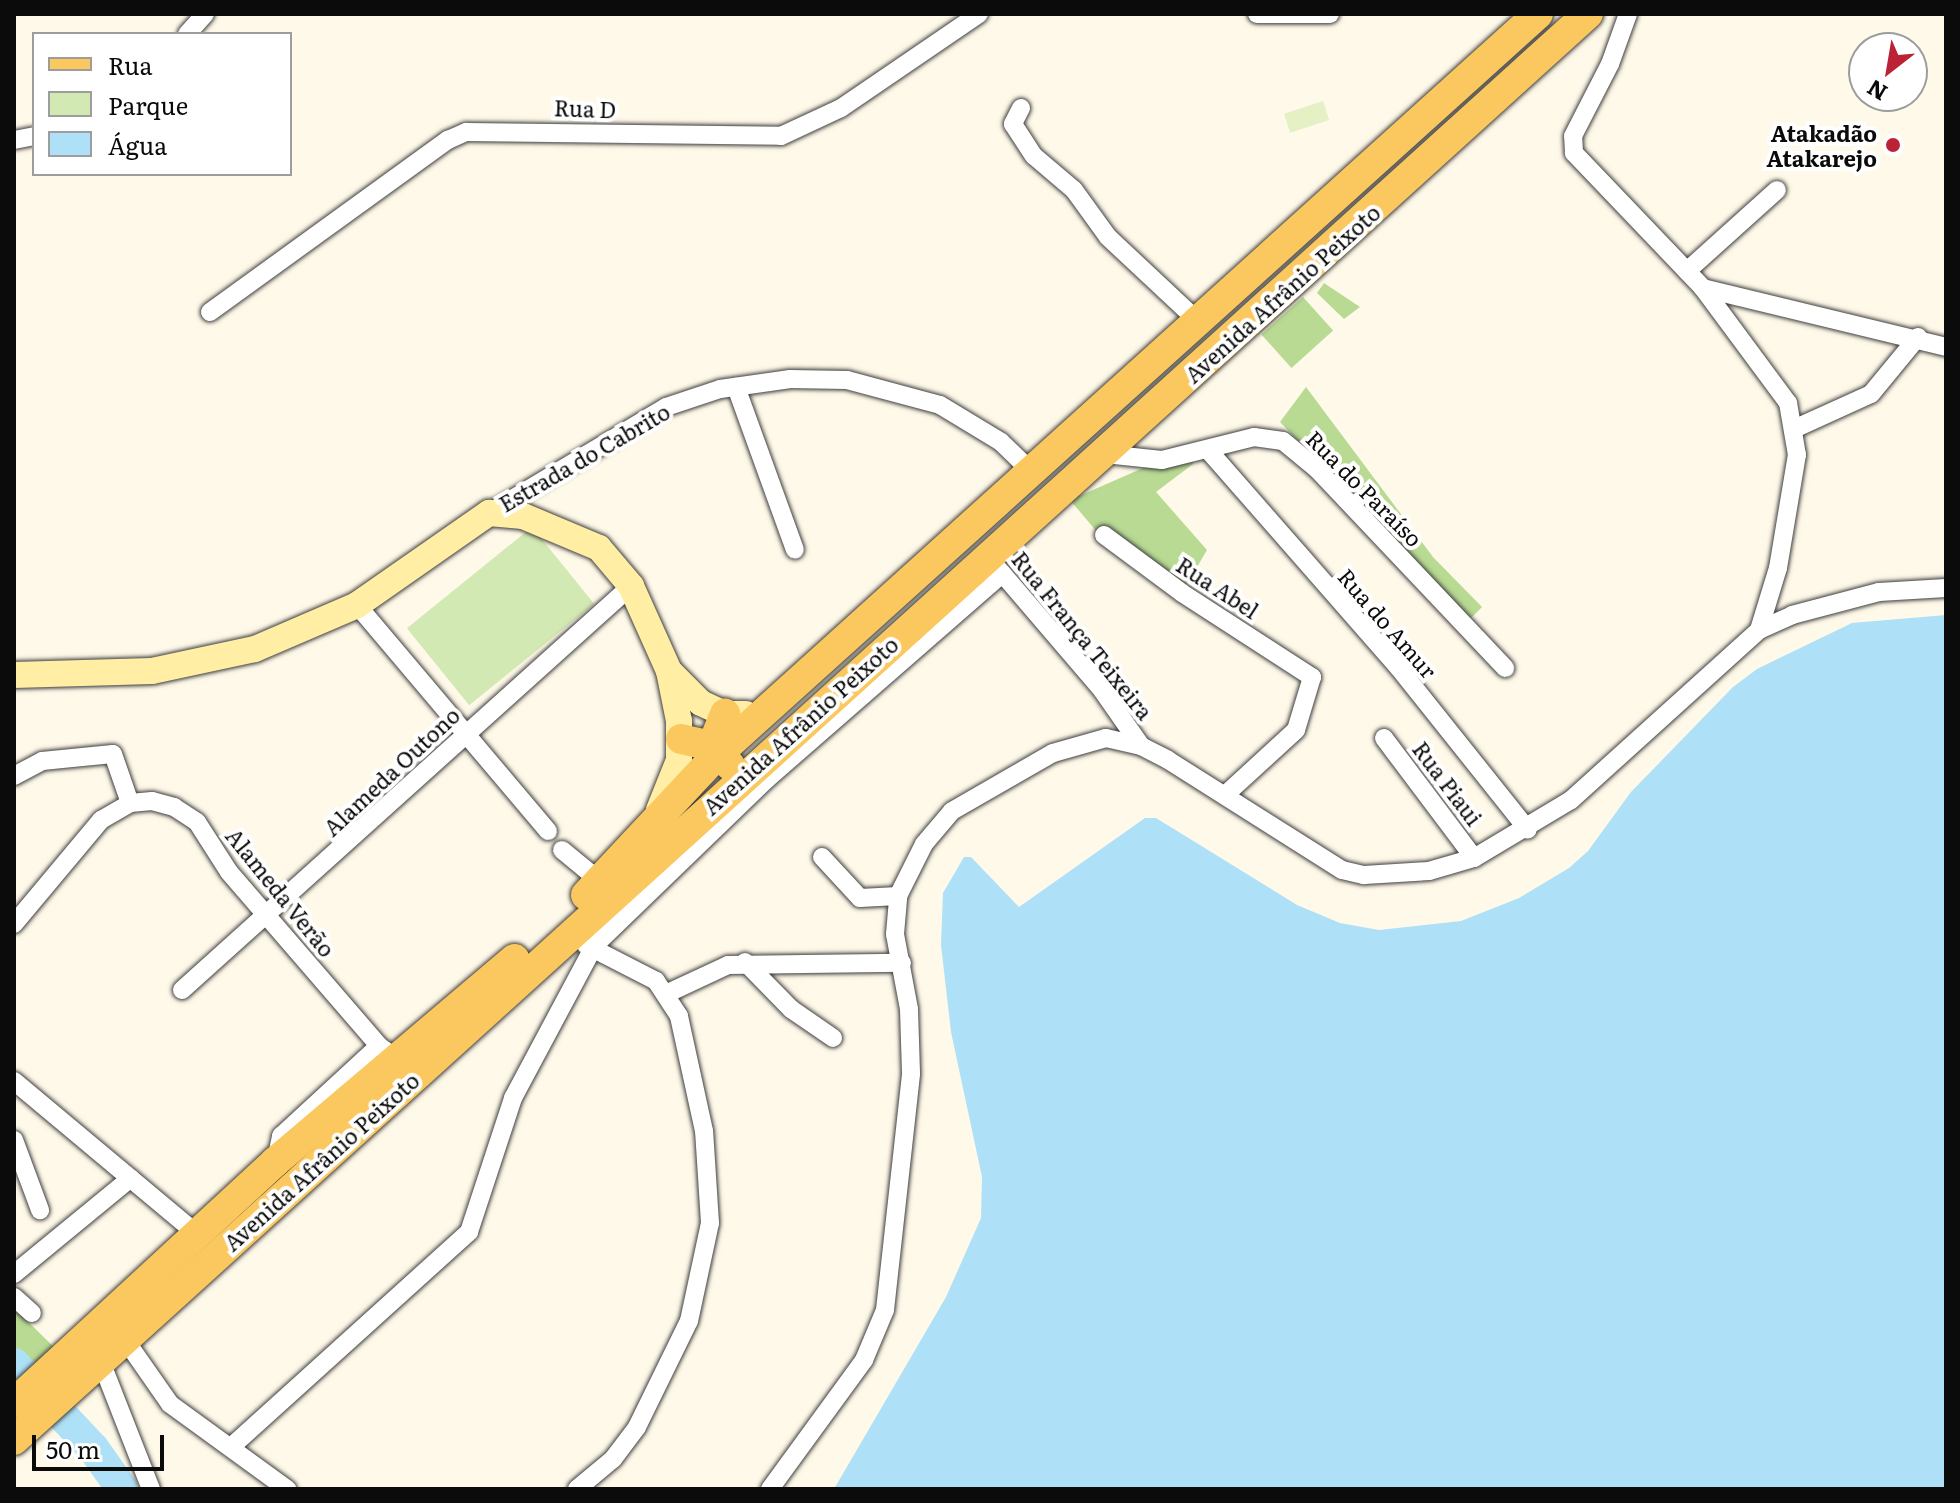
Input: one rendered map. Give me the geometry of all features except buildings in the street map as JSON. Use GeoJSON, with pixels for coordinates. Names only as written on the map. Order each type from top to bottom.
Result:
{"type":"FeatureCollection","features":[{"type":"Feature","properties":{"kind":"main road","name":"Avenida Afrânio Peixoto"},"geometry":{"type":"LineString","coordinates":[[15,1439],[196,1233],[275,1162],[387,1052],[601,882],[652,819],[715,750],[777,702],[1034,474],[1538,14]]}},
{"type":"Feature","properties":{"kind":"main road","name":"Avenida Afrânio Peixoto"},"geometry":{"type":"LineString","coordinates":[[14,1403],[124,1338],[743,778],[995,564],[1105,454],[1588,14]]}},
{"type":"Feature","properties":{"kind":"main road","name":"Estrada do Cabrito"},"geometry":{"type":"LineString","coordinates":[[14,675],[152,671],[208,662],[281,640],[357,605],[489,513],[523,516],[582,539],[617,565],[631,586],[669,671],[681,739],[674,777],[652,819]]}},
{"type":"Feature","properties":{"kind":"main road","name":"Estrada do Cabrito"},"geometry":{"type":"LineString","coordinates":[[669,671],[686,691],[725,714]]}},
{"type":"Feature","properties":{"kind":"main road"},"geometry":{"type":"LineString","coordinates":[[715,750],[725,714],[745,715],[777,702]]}},
{"type":"Feature","properties":{"kind":"main road"},"geometry":{"type":"LineString","coordinates":[[681,739],[715,750],[743,778]]}},
{"type":"Feature","properties":{"kind":"street"},"geometry":{"type":"LineString","coordinates":[[189,32],[205,14]]}},
{"type":"Feature","properties":{"kind":"street","name":"Rua D"},"geometry":{"type":"LineString","coordinates":[[210,312],[425,156],[466,132],[758,139],[791,134],[841,108],[979,14]]}},
{"type":"Feature","properties":{"kind":"street"},"geometry":{"type":"LineString","coordinates":[[1257,14],[1330,14]]}},
{"type":"Feature","properties":{"kind":"street"},"geometry":{"type":"LineString","coordinates":[[1628,14],[1610,64],[1573,136],[1574,153],[1703,288],[1772,377],[1796,428],[1790,505],[1759,630]]}},
{"type":"Feature","properties":{"kind":"street"},"geometry":{"type":"LineString","coordinates":[[1021,108],[1013,124],[1034,156],[1074,190],[1108,237],[1200,323]]}},
{"type":"Feature","properties":{"kind":"street"},"geometry":{"type":"LineString","coordinates":[[1687,271],[1777,190]]}},
{"type":"Feature","properties":{"kind":"street"},"geometry":{"type":"LineString","coordinates":[[1703,288],[1918,337],[1946,347]]}},
{"type":"Feature","properties":{"kind":"street"},"geometry":{"type":"LineString","coordinates":[[1796,428],[1871,394],[1918,337]]}},
{"type":"Feature","properties":{"kind":"street","name":"Estrada do Cabrito"},"geometry":{"type":"LineString","coordinates":[[489,513],[666,407],[736,387],[790,379],[847,380],[913,394],[965,417],[1034,474]]}},
{"type":"Feature","properties":{"kind":"street"},"geometry":{"type":"LineString","coordinates":[[736,387],[795,550]]}},
{"type":"Feature","properties":{"kind":"street","name":"Rua do Paraíso"},"geometry":{"type":"LineString","coordinates":[[1105,454],[1149,461],[1209,451],[1254,437],[1294,447],[1505,668]]}},
{"type":"Feature","properties":{"kind":"street","name":"Rua do Amur"},"geometry":{"type":"LineString","coordinates":[[1209,451],[1398,667],[1528,830]]}},
{"type":"Feature","properties":{"kind":"street","name":"Rua Abel"},"geometry":{"type":"LineString","coordinates":[[1104,535],[1182,593],[1310,674],[1311,690],[1296,730],[1225,795]]}},
{"type":"Feature","properties":{"kind":"street"},"geometry":{"type":"LineString","coordinates":[[231,1447],[469,1232],[513,1098],[594,946],[995,564]]}},
{"type":"Feature","properties":{"kind":"street","name":"Rua França Teixeira"},"geometry":{"type":"LineString","coordinates":[[995,564],[1102,690],[1141,746]]}},
{"type":"Feature","properties":{"kind":"street","name":"Alameda Outono"},"geometry":{"type":"LineString","coordinates":[[182,990],[269,916],[631,586]]}},
{"type":"Feature","properties":{"kind":"street"},"geometry":{"type":"LineString","coordinates":[[770,1489],[864,1360],[885,1310],[911,1073],[902,963],[895,934],[898,896],[924,844],[952,811],[1078,742],[1106,738],[1141,746],[1346,871],[1406,874],[1474,858],[1528,830],[1610,768],[1759,630],[1792,615],[1866,595],[1946,588]]}},
{"type":"Feature","properties":{"kind":"street"},"geometry":{"type":"LineString","coordinates":[[357,605],[548,831]]}},
{"type":"Feature","properties":{"kind":"street","name":"Rua Piaui"},"geometry":{"type":"LineString","coordinates":[[1384,738],[1474,858]]}},
{"type":"Feature","properties":{"kind":"street"},"geometry":{"type":"LineString","coordinates":[[14,776],[42,761],[113,754],[130,803],[101,820],[14,924]]}},
{"type":"Feature","properties":{"kind":"street","name":"Alameda Verão"},"geometry":{"type":"LineString","coordinates":[[130,803],[152,801],[174,807],[197,822],[229,872],[387,1052]]}},
{"type":"Feature","properties":{"kind":"street"},"geometry":{"type":"LineString","coordinates":[[562,850],[601,882]]}},
{"type":"Feature","properties":{"kind":"street"},"geometry":{"type":"LineString","coordinates":[[822,857],[860,898],[898,896]]}},
{"type":"Feature","properties":{"kind":"street"},"geometry":{"type":"LineString","coordinates":[[559,944],[594,946],[668,993],[687,1042],[704,1131],[710,1223],[703,1273],[689,1321],[637,1427],[613,1459],[577,1489]]}},
{"type":"Feature","properties":{"kind":"street"},"geometry":{"type":"LineString","coordinates":[[668,993],[706,971],[745,962],[902,963]]}},
{"type":"Feature","properties":{"kind":"street"},"geometry":{"type":"LineString","coordinates":[[745,962],[791,1009],[833,1038]]}},
{"type":"Feature","properties":{"kind":"street"},"geometry":{"type":"LineString","coordinates":[[14,1081],[196,1233]]}},
{"type":"Feature","properties":{"kind":"street"},"geometry":{"type":"LineString","coordinates":[[14,1140],[40,1210]]}},
{"type":"Feature","properties":{"kind":"street"},"geometry":{"type":"LineString","coordinates":[[14,1274],[131,1178]]}},
{"type":"Feature","properties":{"kind":"street"},"geometry":{"type":"LineString","coordinates":[[14,1297],[32,1313]]}},
{"type":"Feature","properties":{"kind":"street"},"geometry":{"type":"LineString","coordinates":[[124,1338],[165,1400],[287,1489]]}},
{"type":"Feature","properties":{"kind":"street"},"geometry":{"type":"LineString","coordinates":[[85,1360],[151,1489]]}},
{"type":"Feature","properties":{"kind":"green space"},"geometry":{"type":"Polygon","coordinates":[[[1323,101],[1329,120],[1290,133],[1284,114],[1323,101]]]}},
{"type":"Feature","properties":{"kind":"green space"},"geometry":{"type":"Polygon","coordinates":[[[1324,283],[1360,307],[1344,319],[1317,293],[1324,283]]]}},
{"type":"Feature","properties":{"kind":"green space"},"geometry":{"type":"Polygon","coordinates":[[[1303,297],[1333,330],[1291,368],[1261,334],[1303,297]]]}},
{"type":"Feature","properties":{"kind":"green space"},"geometry":{"type":"Polygon","coordinates":[[[1306,387],[1433,557],[1482,607],[1470,619],[1280,422],[1306,387]]]}},
{"type":"Feature","properties":{"kind":"green space"},"geometry":{"type":"Polygon","coordinates":[[[1191,447],[1193,464],[1156,492],[1207,550],[1184,589],[1103,539],[1070,500],[1191,447]]]}},
{"type":"Feature","properties":{"kind":"green space"},"geometry":{"type":"Polygon","coordinates":[[[532,527],[594,604],[469,705],[407,628],[532,527]]]}},
{"type":"Feature","properties":{"kind":"green space"},"geometry":{"type":"Polygon","coordinates":[[[14,1308],[57,1350],[14,1388],[14,1308]]]}},
{"type":"Feature","properties":{"kind":"water"},"geometry":{"type":"Polygon","coordinates":[[[1946,615],[1946,1489],[834,1489],[946,1297],[981,1218],[982,1177],[951,1032],[941,945],[943,893],[964,857],[971,857],[1019,907],[1145,818],[1156,818],[1297,905],[1340,923],[1379,930],[1461,921],[1519,898],[1569,868],[1588,851],[1631,792],[1733,687],[1757,669],[1852,623],[1946,615]]]}},
{"type":"Feature","properties":{"kind":"waterway"},"geometry":{"type":"LineString","coordinates":[[14,1364],[93,1448],[122,1489]]}},
{"type":"Feature","properties":{"kind":"place","name":"Atakadão Atakarejo"},"geometry":{"type":"Point","coordinates":[1893,145]}}]}
